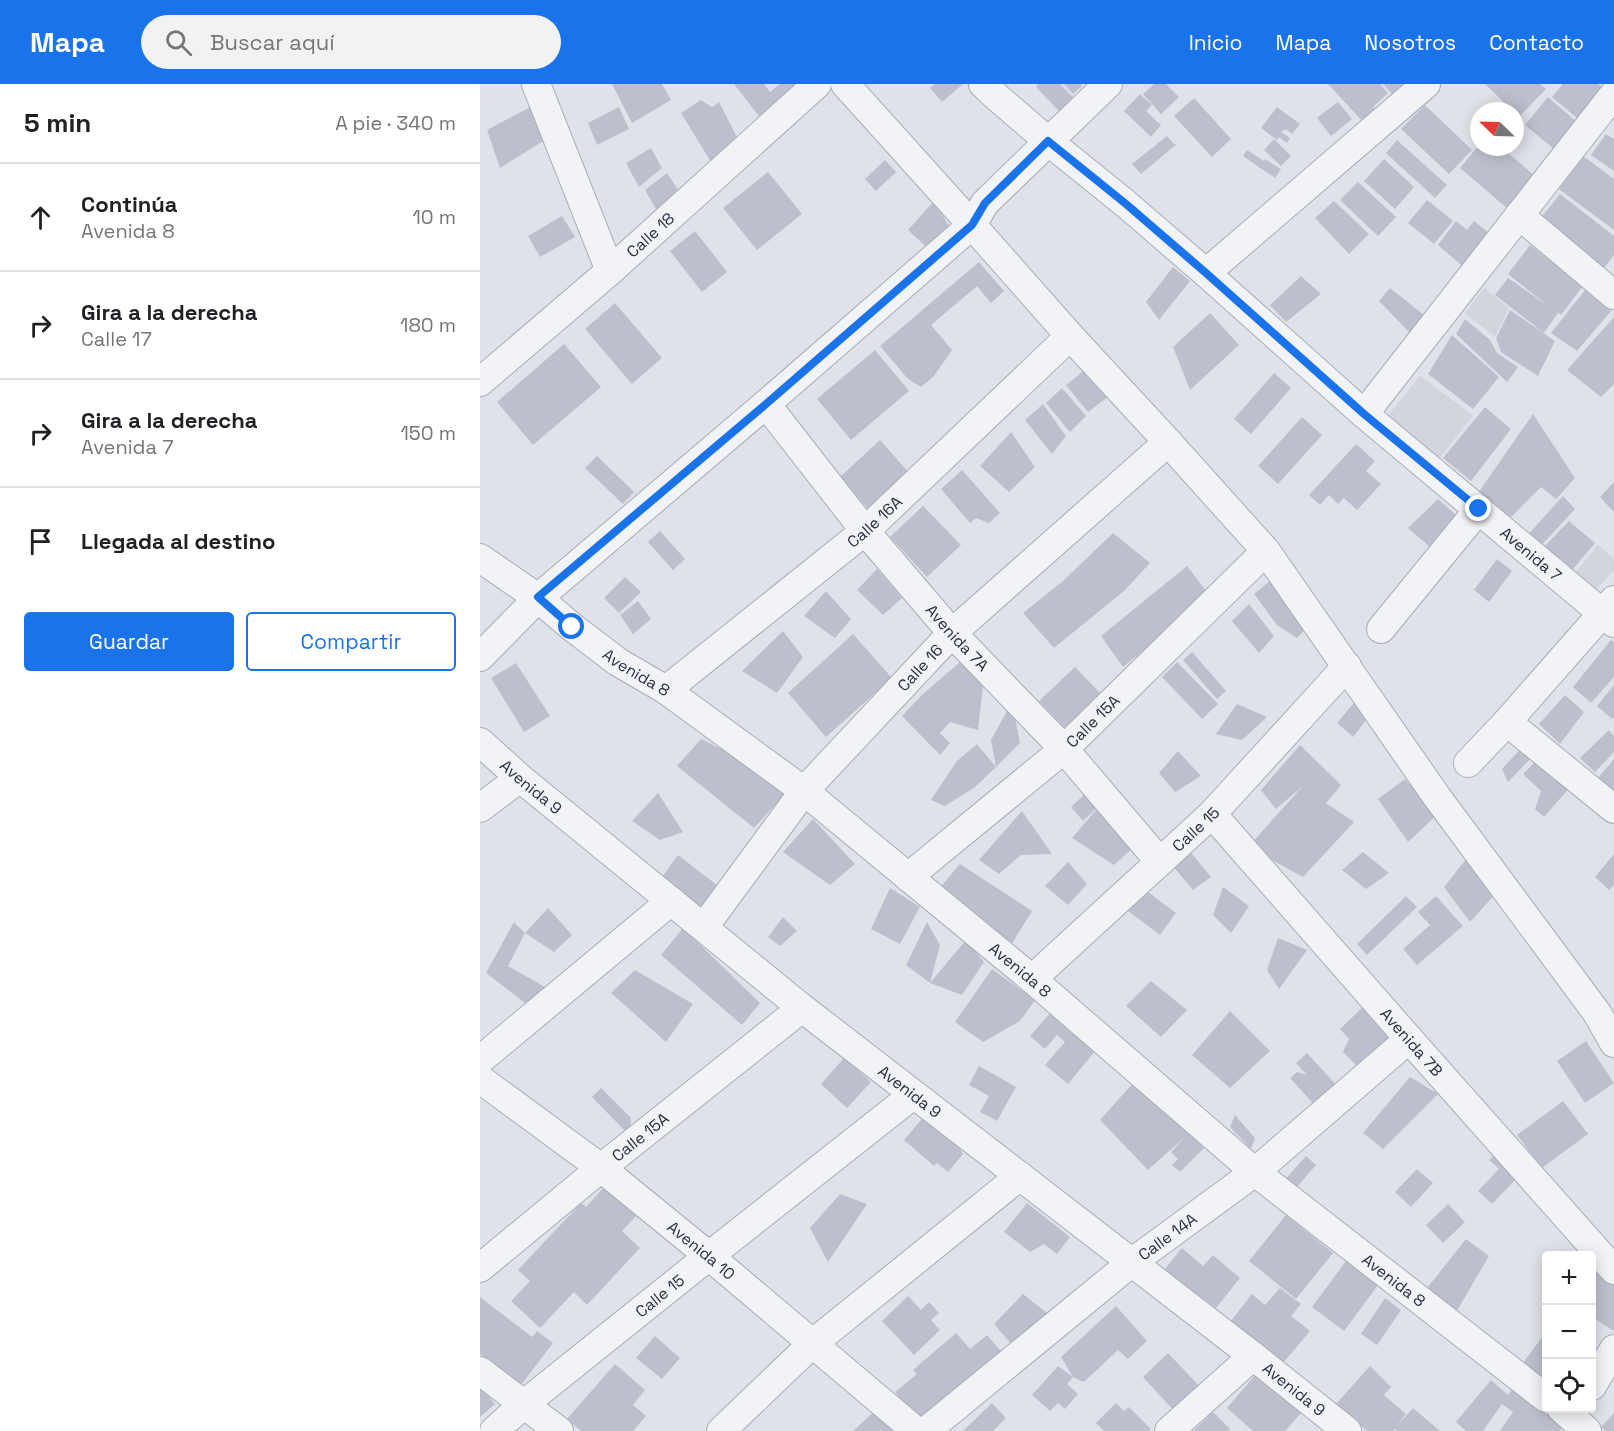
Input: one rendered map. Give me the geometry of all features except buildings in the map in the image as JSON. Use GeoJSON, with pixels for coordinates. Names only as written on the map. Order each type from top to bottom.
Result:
{"type":"FeatureCollection","features":[{"type":"Feature","properties":{"kind":"street"},"geometry":{"type":"LineString","coordinates":[[536,84],[610,271]]}},
{"type":"Feature","properties":{"kind":"street","name":"Calle 18"},"geometry":{"type":"LineString","coordinates":[[480,382],[610,271],[817,84]]}},
{"type":"Feature","properties":{"kind":"street"},"geometry":{"type":"LineString","coordinates":[[845,84],[979,214],[1070,336],[1266,551],[1437,797],[1597,1013],[1614,1042]]}},
{"type":"Feature","properties":{"kind":"street","name":"Avenida 7"},"geometry":{"type":"LineString","coordinates":[[983,84],[1206,273],[1364,414],[1479,509],[1610,612]]}},
{"type":"Feature","properties":{"kind":"street"},"geometry":{"type":"LineString","coordinates":[[480,657],[538,597],[766,404],[979,214],[1015,174],[1108,84]]}},
{"type":"Feature","properties":{"kind":"street"},"geometry":{"type":"LineString","coordinates":[[1206,273],[1426,84]]}},
{"type":"Feature","properties":{"kind":"street"},"geometry":{"type":"LineString","coordinates":[[1364,414],[1614,94]]}},
{"type":"Feature","properties":{"kind":"street"},"geometry":{"type":"LineString","coordinates":[[1519,215],[1614,295]]}},
{"type":"Feature","properties":{"kind":"street","name":"Calle 16A"},"geometry":{"type":"LineString","coordinates":[[666,690],[865,531],[1070,336]]}},
{"type":"Feature","properties":{"kind":"street","name":"Avenida 7A"},"geometry":{"type":"LineString","coordinates":[[766,404],[865,531],[952,633],[1065,749],[1160,862]]}},
{"type":"Feature","properties":{"kind":"street","name":"Calle 16"},"geometry":{"type":"LineString","coordinates":[[704,927],[804,791],[952,633],[1168,442]]}},
{"type":"Feature","properties":{"kind":"street"},"geometry":{"type":"LineString","coordinates":[[1381,629],[1479,509]]}},
{"type":"Feature","properties":{"kind":"street","name":"Calle 15A"},"geometry":{"type":"LineString","coordinates":[[908,877],[1065,749],[1266,551]]}},
{"type":"Feature","properties":{"kind":"street","name":"Avenida 8"},"geometry":{"type":"LineString","coordinates":[[480,558],[538,597],[572,627],[618,662],[666,690],[804,791],[1032,979],[1256,1172],[1542,1395]]}},
{"type":"Feature","properties":{"kind":"street"},"geometry":{"type":"LineString","coordinates":[[1468,763],[1610,612]]}},
{"type":"Feature","properties":{"kind":"street","name":"Calle 15"},"geometry":{"type":"LineString","coordinates":[[1032,979],[1212,814],[1347,666]]}},
{"type":"Feature","properties":{"kind":"street"},"geometry":{"type":"LineString","coordinates":[[1507,722],[1614,809]]}},
{"type":"Feature","properties":{"kind":"street","name":"Avenida 9"},"geometry":{"type":"LineString","coordinates":[[480,742],[520,778],[802,1008],[1347,1431]]}},
{"type":"Feature","properties":{"kind":"street"},"geometry":{"type":"LineString","coordinates":[[480,808],[520,778]]}},
{"type":"Feature","properties":{"kind":"street","name":"Avenida 7B"},"geometry":{"type":"LineString","coordinates":[[1212,814],[1614,1270]]}},
{"type":"Feature","properties":{"kind":"street"},"geometry":{"type":"LineString","coordinates":[[480,1060],[671,901]]}},
{"type":"Feature","properties":{"kind":"street","name":"Calle 15A"},"geometry":{"type":"LineString","coordinates":[[480,1268],[802,1008]]}},
{"type":"Feature","properties":{"kind":"street","name":"Calle 14A"},"geometry":{"type":"LineString","coordinates":[[926,1431],[1131,1263],[1256,1172],[1409,1039]]}},
{"type":"Feature","properties":{"kind":"street","name":"Avenida 10"},"geometry":{"type":"LineString","coordinates":[[480,1078],[601,1168],[916,1431]]}},
{"type":"Feature","properties":{"kind":"street","name":"Calle 15"},"geometry":{"type":"LineString","coordinates":[[494,1431],[523,1405],[913,1095]]}},
{"type":"Feature","properties":{"kind":"street"},"geometry":{"type":"LineString","coordinates":[[721,1431],[812,1344],[1020,1176]]}},
{"type":"Feature","properties":{"kind":"street"},"geometry":{"type":"LineString","coordinates":[[1596,1379],[1614,1349]]}},
{"type":"Feature","properties":{"kind":"street"},"geometry":{"type":"LineString","coordinates":[[1169,1431],[1253,1356]]}},
{"type":"Feature","properties":{"kind":"street"},"geometry":{"type":"LineString","coordinates":[[480,1371],[559,1431]]}},
{"type":"Feature","properties":{"kind":"shaded area"},"geometry":{"type":"Polygon","coordinates":[[[1484,288],[1509,308],[1495,337],[1465,313],[1484,288]]]}},
{"type":"Feature","properties":{"kind":"shaded area"},"geometry":{"type":"Polygon","coordinates":[[[1420,376],[1473,415],[1436,463],[1382,423],[1420,376]]]}},
{"type":"Feature","properties":{"kind":"shaded area"},"geometry":{"type":"Polygon","coordinates":[[[1598,545],[1614,559],[1614,570],[1592,594],[1571,578],[1598,545]]]}},
{"type":"Feature","properties":{"kind":"route"},"geometry":{"type":"LineString","coordinates":[[572,627],[538,597],[766,404],[972,225],[985,203],[1048,141],[1126,204],[1364,414],[1479,509]]}}]}
